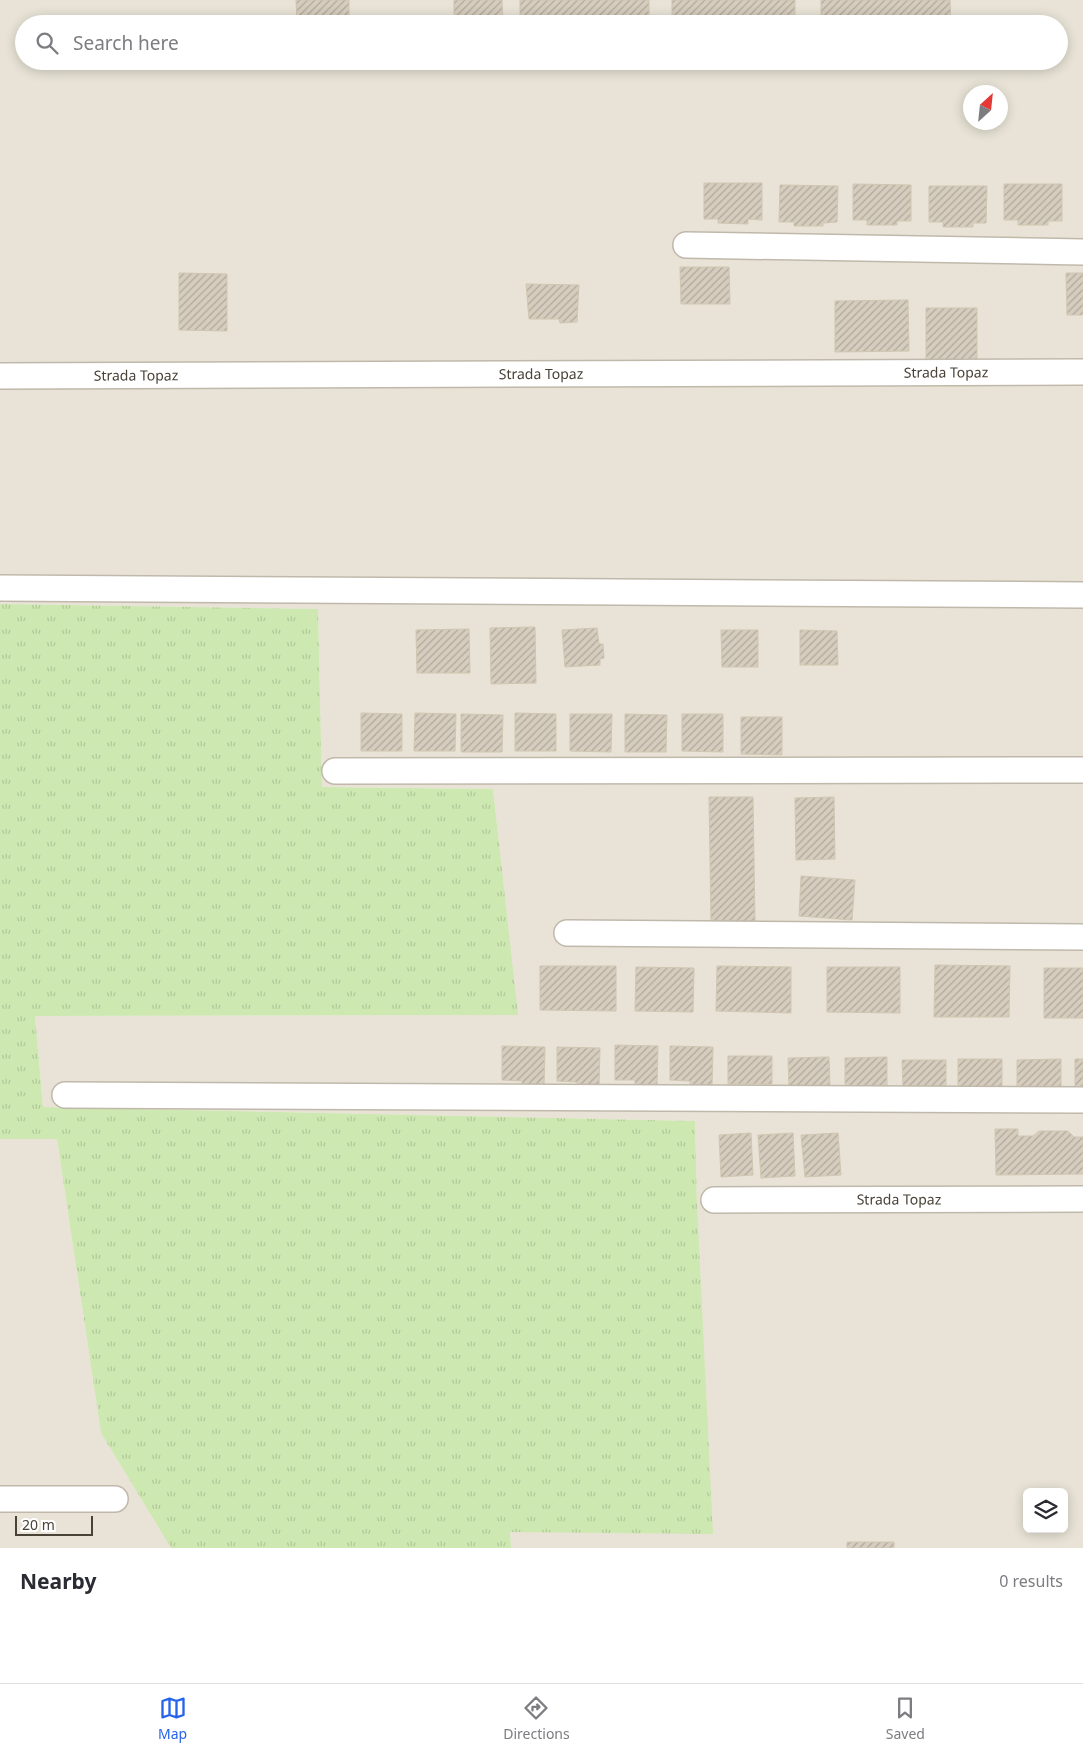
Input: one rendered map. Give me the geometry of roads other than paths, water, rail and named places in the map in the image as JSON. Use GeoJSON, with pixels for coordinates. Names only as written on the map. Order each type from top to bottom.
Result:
{"type":"FeatureCollection","features":[{"type":"Feature","properties":{"kind":"street"},"geometry":{"type":"LineString","coordinates":[[686,245],[1083,252]]}},
{"type":"Feature","properties":{"kind":"street","name":"Strada Topaz"},"geometry":{"type":"LineString","coordinates":[[0,376],[1083,372]]}},
{"type":"Feature","properties":{"kind":"street"},"geometry":{"type":"LineString","coordinates":[[0,588],[1083,595]]}},
{"type":"Feature","properties":{"kind":"street"},"geometry":{"type":"LineString","coordinates":[[335,771],[1083,770]]}},
{"type":"Feature","properties":{"kind":"street"},"geometry":{"type":"LineString","coordinates":[[567,933],[1083,937]]}},
{"type":"Feature","properties":{"kind":"street"},"geometry":{"type":"LineString","coordinates":[[65,1095],[1083,1100]]}},
{"type":"Feature","properties":{"kind":"street","name":"Strada Topaz"},"geometry":{"type":"LineString","coordinates":[[714,1200],[1083,1200]]}},
{"type":"Feature","properties":{"kind":"street"},"geometry":{"type":"LineString","coordinates":[[0,1499],[115,1499]]}}]}
